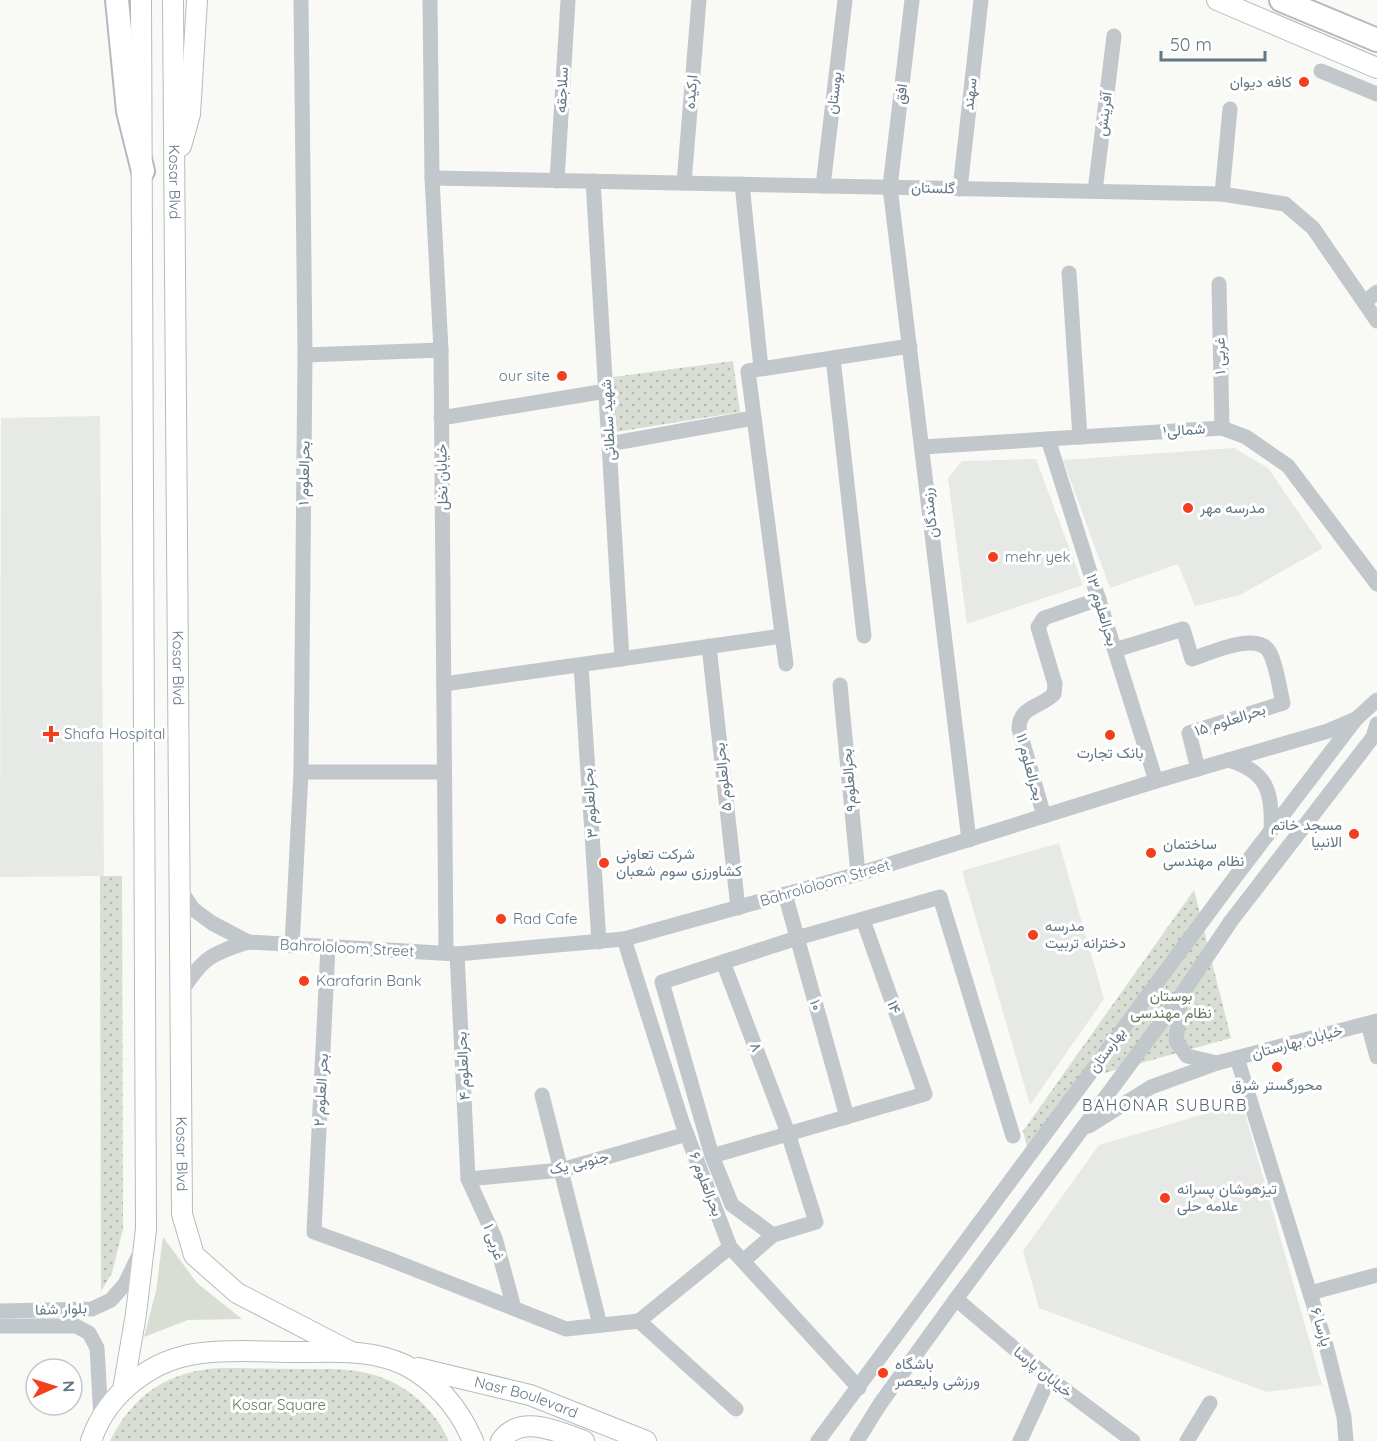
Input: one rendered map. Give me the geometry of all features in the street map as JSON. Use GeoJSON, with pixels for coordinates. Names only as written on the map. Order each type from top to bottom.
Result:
{"type":"FeatureCollection","features":[{"type":"Feature","properties":{"kind":"highway"},"geometry":{"type":"LineString","coordinates":[[117,0],[128,111],[143,171]]}},
{"type":"Feature","properties":{"kind":"highway"},"geometry":{"type":"LineString","coordinates":[[1281,0],[1377,40]]}},
{"type":"Feature","properties":{"kind":"main road"},"geometry":{"type":"LineString","coordinates":[[123,1390],[136,1314],[146,1229],[141,0]]}},
{"type":"Feature","properties":{"kind":"main road","name":"Kosar Blvd"},"geometry":{"type":"LineString","coordinates":[[173,0],[182,1214],[194,1255],[237,1293],[351,1352]]}},
{"type":"Feature","properties":{"kind":"main road"},"geometry":{"type":"LineString","coordinates":[[175,172],[190,114],[197,0]]}},
{"type":"Feature","properties":{"kind":"main road"},"geometry":{"type":"LineString","coordinates":[[1216,0],[1377,68]]}},
{"type":"Feature","properties":{"kind":"main road"},"geometry":{"type":"LineString","coordinates":[[92,1434],[123,1390],[152,1369],[176,1358],[203,1352],[351,1352],[386,1358],[403,1364],[433,1384],[458,1410],[473,1441]]}},
{"type":"Feature","properties":{"kind":"main road","name":"Nasr Boulevard"},"geometry":{"type":"LineString","coordinates":[[403,1364],[530,1395],[646,1441]]}},
{"type":"Feature","properties":{"kind":"main road","name":"Nasr Boulevard"},"geometry":{"type":"LineString","coordinates":[[501,1441],[505,1434],[523,1426],[544,1427],[584,1441]]}},
{"type":"Feature","properties":{"kind":"street","name":"بحرالعلوم ۱"},"geometry":{"type":"LineString","coordinates":[[292,946],[301,772],[305,355],[301,0]]}},
{"type":"Feature","properties":{"kind":"street","name":"خیابان نخل"},"geometry":{"type":"LineString","coordinates":[[430,0],[432,178],[441,350],[444,772],[452,954]]}},
{"type":"Feature","properties":{"kind":"street","name":"سلاجقه"},"geometry":{"type":"LineString","coordinates":[[557,181],[568,0]]}},
{"type":"Feature","properties":{"kind":"street","name":"ارکیده"},"geometry":{"type":"LineString","coordinates":[[684,183],[699,0]]}},
{"type":"Feature","properties":{"kind":"street","name":"بوستان"},"geometry":{"type":"LineString","coordinates":[[823,186],[845,0]]}},
{"type":"Feature","properties":{"kind":"street","name":"افق"},"geometry":{"type":"LineString","coordinates":[[890,187],[912,0]]}},
{"type":"Feature","properties":{"kind":"street","name":"سهند"},"geometry":{"type":"LineString","coordinates":[[960,189],[981,0]]}},
{"type":"Feature","properties":{"kind":"street","name":"آفرینش"},"geometry":{"type":"LineString","coordinates":[[1095,191],[1114,36]]}},
{"type":"Feature","properties":{"kind":"street"},"geometry":{"type":"LineString","coordinates":[[1321,71],[1377,94]]}},
{"type":"Feature","properties":{"kind":"street"},"geometry":{"type":"LineString","coordinates":[[1222,194],[1230,109]]}},
{"type":"Feature","properties":{"kind":"street","name":"گلستان"},"geometry":{"type":"LineString","coordinates":[[432,178],[1222,194],[1286,204],[1312,228],[1377,321]]}},
{"type":"Feature","properties":{"kind":"street","name":"شهید سلطانی"},"geometry":{"type":"LineString","coordinates":[[593,181],[622,659]]}},
{"type":"Feature","properties":{"kind":"street"},"geometry":{"type":"LineString","coordinates":[[742,184],[761,368]]}},
{"type":"Feature","properties":{"kind":"street","name":"رزمندگان"},"geometry":{"type":"LineString","coordinates":[[890,187],[969,840]]}},
{"type":"Feature","properties":{"kind":"street"},"geometry":{"type":"LineString","coordinates":[[1069,273],[1080,437]]}},
{"type":"Feature","properties":{"kind":"street","name":"غربی ۱"},"geometry":{"type":"LineString","coordinates":[[1219,284],[1222,428]]}},
{"type":"Feature","properties":{"kind":"street"},"geometry":{"type":"LineString","coordinates":[[1365,302],[1377,292]]}},
{"type":"Feature","properties":{"kind":"street"},"geometry":{"type":"LineString","coordinates":[[786,664],[748,371],[910,346]]}},
{"type":"Feature","properties":{"kind":"street"},"geometry":{"type":"LineString","coordinates":[[305,355],[441,350]]}},
{"type":"Feature","properties":{"kind":"street"},"geometry":{"type":"LineString","coordinates":[[833,357],[864,636]]}},
{"type":"Feature","properties":{"kind":"street"},"geometry":{"type":"LineString","coordinates":[[441,418],[606,391]]}},
{"type":"Feature","properties":{"kind":"street"},"geometry":{"type":"LineString","coordinates":[[609,444],[753,418]]}},
{"type":"Feature","properties":{"kind":"street","name":"شمالی۱"},"geometry":{"type":"LineString","coordinates":[[922,447],[1222,428],[1246,437],[1288,466],[1377,584]]}},
{"type":"Feature","properties":{"kind":"street","name":"بحرالعلوم ۱۳"},"geometry":{"type":"LineString","coordinates":[[1048,439],[1156,781]]}},
{"type":"Feature","properties":{"kind":"street","name":"بحرالعلوم ۱۱"},"geometry":{"type":"LineString","coordinates":[[1044,816],[1019,729],[1019,720],[1025,712],[1048,701],[1054,694],[1055,684],[1038,627],[1044,618],[1099,599]]}},
{"type":"Feature","properties":{"kind":"street","name":"بحرالعلوم ۱۵"},"geometry":{"type":"LineString","coordinates":[[1115,650],[1183,629],[1192,658],[1255,641],[1264,645],[1270,653],[1283,703],[1189,733],[1198,769]]}},
{"type":"Feature","properties":{"kind":"street"},"geometry":{"type":"LineString","coordinates":[[444,684],[783,636]]}},
{"type":"Feature","properties":{"kind":"street","name":"بحرالعلوم ۵"},"geometry":{"type":"LineString","coordinates":[[709,646],[738,909]]}},
{"type":"Feature","properties":{"kind":"street","name":"بحرالعلوم ۳"},"geometry":{"type":"LineString","coordinates":[[581,664],[598,942]]}},
{"type":"Feature","properties":{"kind":"street","name":"بحرالعلوم۹"},"geometry":{"type":"LineString","coordinates":[[840,685],[858,874]]}},
{"type":"Feature","properties":{"kind":"street","name":"Bahrololoom Street"},"geometry":{"type":"LineString","coordinates":[[248,942],[452,954],[624,939],[858,874],[1156,781],[1328,731],[1356,719],[1377,700]]}},
{"type":"Feature","properties":{"kind":"street","name":"بهارستان"},"geometry":{"type":"LineString","coordinates":[[826,1439],[859,1388],[1210,910],[1356,719]]}},
{"type":"Feature","properties":{"kind":"street","name":"بهارستان"},"geometry":{"type":"LineString","coordinates":[[857,1441],[880,1404],[1182,993],[1231,921],[1373,736],[1377,724]]}},
{"type":"Feature","properties":{"kind":"street"},"geometry":{"type":"LineString","coordinates":[[1228,760],[1244,765],[1257,774],[1269,791],[1272,808],[1271,830]]}},
{"type":"Feature","properties":{"kind":"street"},"geometry":{"type":"LineString","coordinates":[[301,772],[444,772]]}},
{"type":"Feature","properties":{"kind":"street"},"geometry":{"type":"LineString","coordinates":[[179,888],[194,909],[212,923],[248,942]]}},
{"type":"Feature","properties":{"kind":"street","name":"۱۰"},"geometry":{"type":"LineString","coordinates":[[785,894],[847,1116]]}},
{"type":"Feature","properties":{"kind":"street"},"geometry":{"type":"LineString","coordinates":[[743,1262],[773,1235],[732,1205],[712,1156],[662,982],[797,938],[940,897],[1013,1136]]}},
{"type":"Feature","properties":{"kind":"street"},"geometry":{"type":"LineString","coordinates":[[1210,910],[1226,906],[1231,912],[1231,921]]}},
{"type":"Feature","properties":{"kind":"street","name":"۱۴"},"geometry":{"type":"LineString","coordinates":[[847,1116],[925,1094],[863,920]]}},
{"type":"Feature","properties":{"kind":"street","name":"بحرالعلوم ۶"},"geometry":{"type":"LineString","coordinates":[[624,939],[687,1134],[730,1247],[859,1388]]}},
{"type":"Feature","properties":{"kind":"street"},"geometry":{"type":"LineString","coordinates":[[180,992],[197,967],[219,951],[248,942]]}},
{"type":"Feature","properties":{"kind":"street","name":"بحر العلوم ۲"},"geometry":{"type":"LineString","coordinates":[[328,947],[314,1232],[514,1308]]}},
{"type":"Feature","properties":{"kind":"street","name":"بحرالعلوم ۴"},"geometry":{"type":"LineString","coordinates":[[452,954],[468,1179]]}},
{"type":"Feature","properties":{"kind":"street","name":"۸"},"geometry":{"type":"LineString","coordinates":[[723,962],[788,1133],[816,1222],[773,1235]]}},
{"type":"Feature","properties":{"kind":"street"},"geometry":{"type":"LineString","coordinates":[[1182,993],[1177,1018],[1176,1041],[1187,1056],[1216,1063]]}},
{"type":"Feature","properties":{"kind":"street"},"geometry":{"type":"LineString","coordinates":[[1372,1022],[1377,1057]]}},
{"type":"Feature","properties":{"kind":"street","name":"خیابان بهارستان"},"geometry":{"type":"LineString","coordinates":[[1080,1132],[1151,1087],[1216,1063],[1372,1022]]}},
{"type":"Feature","properties":{"kind":"street","name":"پارسا ۶"},"geometry":{"type":"LineString","coordinates":[[1237,1058],[1335,1378],[1344,1417],[1346,1441]]}},
{"type":"Feature","properties":{"kind":"street"},"geometry":{"type":"LineString","coordinates":[[542,1095],[600,1325]]}},
{"type":"Feature","properties":{"kind":"street"},"geometry":{"type":"LineString","coordinates":[[712,1156],[847,1116]]}},
{"type":"Feature","properties":{"kind":"street","name":"جنوبی یک"},"geometry":{"type":"LineString","coordinates":[[468,1179],[561,1170],[687,1134]]}},
{"type":"Feature","properties":{"kind":"street","name":"غربی ۱"},"geometry":{"type":"LineString","coordinates":[[468,1179],[495,1238],[514,1308]]}},
{"type":"Feature","properties":{"kind":"street","name":"بلوار شفا"},"geometry":{"type":"LineString","coordinates":[[0,1311],[92,1309],[111,1300],[125,1284],[137,1261],[146,1229]]}},
{"type":"Feature","properties":{"kind":"street"},"geometry":{"type":"LineString","coordinates":[[514,1308],[566,1329],[639,1321],[730,1247]]}},
{"type":"Feature","properties":{"kind":"street"},"geometry":{"type":"LineString","coordinates":[[1310,1293],[1377,1275]]}},
{"type":"Feature","properties":{"kind":"street","name":"خیابان پارسا"},"geometry":{"type":"LineString","coordinates":[[956,1299],[1126,1439]]}},
{"type":"Feature","properties":{"kind":"street"},"geometry":{"type":"LineString","coordinates":[[639,1321],[736,1409]]}},
{"type":"Feature","properties":{"kind":"street","name":"بلوار شفا"},"geometry":{"type":"LineString","coordinates":[[0,1326],[76,1326],[90,1333],[98,1348],[92,1434]]}},
{"type":"Feature","properties":{"kind":"street"},"geometry":{"type":"LineString","coordinates":[[1020,1441],[1049,1377]]}},
{"type":"Feature","properties":{"kind":"street"},"geometry":{"type":"LineString","coordinates":[[1187,1441],[1210,1402]]}},
{"type":"Feature","properties":{"kind":"shaded area","name":"Shafa Hospital"},"geometry":{"type":"Polygon","coordinates":[[[100,416],[104,876],[0,877],[1,418],[100,416]]]}},
{"type":"Feature","properties":{"kind":"shaded area","name":"مدرسه مهر"},"geometry":{"type":"Polygon","coordinates":[[[1234,448],[1268,468],[1323,548],[1240,595],[1195,606],[1178,564],[1110,588],[1063,460],[1234,448]]]}},
{"type":"Feature","properties":{"kind":"shaded area"},"geometry":{"type":"Polygon","coordinates":[[[1036,459],[1083,585],[967,624],[948,478],[962,461],[1036,459]]]}},
{"type":"Feature","properties":{"kind":"shaded area","name":"مدرسه دخترانه تربیت"},"geometry":{"type":"Polygon","coordinates":[[[1059,843],[1104,999],[1030,1105],[962,871],[1059,843]]]}},
{"type":"Feature","properties":{"kind":"shaded area","name":"تیزهوشان پسرانه علامه حلی"},"geometry":{"type":"Polygon","coordinates":[[[1242,1103],[1322,1385],[1267,1392],[1039,1308],[1023,1251],[1099,1145],[1242,1103]]]}},
{"type":"Feature","properties":{"kind":"green space"},"geometry":{"type":"Polygon","coordinates":[[[733,361],[740,412],[616,432],[613,377],[733,361]]]}},
{"type":"Feature","properties":{"kind":"green space"},"geometry":{"type":"Polygon","coordinates":[[[100,876],[122,876],[123,1229],[112,1273],[101,1291],[100,876]]]}},
{"type":"Feature","properties":{"kind":"green space","name":"بوستان نظام مهندسی"},"geometry":{"type":"Polygon","coordinates":[[[1194,890],[1231,1038],[1087,1078],[1029,1154],[1023,1131],[1194,890]]]}},
{"type":"Feature","properties":{"kind":"green space"},"geometry":{"type":"Polygon","coordinates":[[[163,1237],[197,1283],[242,1319],[188,1320],[144,1337],[156,1291],[163,1237]]]}},
{"type":"Feature","properties":{"kind":"green space","name":"Kosar Square"},"geometry":{"type":"Polygon","coordinates":[[[223,1368],[339,1369],[376,1375],[402,1387],[424,1405],[434,1416],[449,1441],[110,1441],[130,1410],[156,1387],[186,1374],[223,1368]]]}},
{"type":"Feature","properties":{"kind":"place","name":"کافه دیوان"},"geometry":{"type":"Point","coordinates":[1304,82]}},
{"type":"Feature","properties":{"kind":"place","name":"our site"},"geometry":{"type":"Point","coordinates":[562,376]}},
{"type":"Feature","properties":{"kind":"place","name":"مدرسه مهر"},"geometry":{"type":"Point","coordinates":[1188,508]}},
{"type":"Feature","properties":{"kind":"place","name":"mehr yek"},"geometry":{"type":"Point","coordinates":[993,557]}},
{"type":"Feature","properties":{"kind":"place","name":"Shafa Hospital"},"geometry":{"type":"Point","coordinates":[51,734]}},
{"type":"Feature","properties":{"kind":"place","name":"بانک تجارت"},"geometry":{"type":"Point","coordinates":[1110,735]}},
{"type":"Feature","properties":{"kind":"place","name":"مسجد خاتم الانبیا"},"geometry":{"type":"Point","coordinates":[1354,834]}},
{"type":"Feature","properties":{"kind":"place","name":"ساختمان نظام مهندسی"},"geometry":{"type":"Point","coordinates":[1151,853]}},
{"type":"Feature","properties":{"kind":"place","name":"شرکت تعاونی کشاورزی سوم شعبان"},"geometry":{"type":"Point","coordinates":[604,863]}},
{"type":"Feature","properties":{"kind":"place","name":"Rad Cafe"},"geometry":{"type":"Point","coordinates":[501,919]}},
{"type":"Feature","properties":{"kind":"place","name":"مدرسه دخترانه تربیت"},"geometry":{"type":"Point","coordinates":[1033,935]}},
{"type":"Feature","properties":{"kind":"place","name":"Karafarin Bank"},"geometry":{"type":"Point","coordinates":[304,981]}},
{"type":"Feature","properties":{"kind":"place","name":"محورگستر شرق"},"geometry":{"type":"Point","coordinates":[1277,1067]}},
{"type":"Feature","properties":{"kind":"place","name":"تیزهوشان پسرانه علامه حلی"},"geometry":{"type":"Point","coordinates":[1165,1198]}},
{"type":"Feature","properties":{"kind":"place","name":"باشگاه ورزشی ولیعصر"},"geometry":{"type":"Point","coordinates":[883,1373]}},
{"type":"Feature","properties":{"kind":"district","name":"BAHONAR SUBURB"},"geometry":{"type":"Point","coordinates":[1165,1105]}}]}
